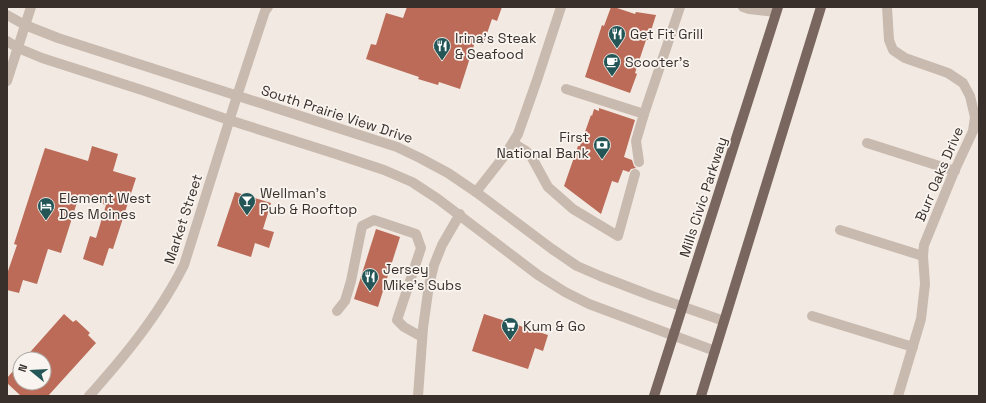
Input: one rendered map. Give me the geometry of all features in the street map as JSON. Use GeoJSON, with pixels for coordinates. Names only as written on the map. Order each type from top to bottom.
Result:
{"type":"FeatureCollection","features":[{"type":"Feature","properties":{"kind":"main road"},"geometry":{"type":"LineString","coordinates":[[701,396],[821,7]]}},
{"type":"Feature","properties":{"kind":"main road","name":"Mills Civic Parkway"},"geometry":{"type":"LineString","coordinates":[[654,396],[777,10]]}},
{"type":"Feature","properties":{"kind":"street"},"geometry":{"type":"LineString","coordinates":[[7,81],[31,7]]}},
{"type":"Feature","properties":{"kind":"street","name":"Market Street"},"geometry":{"type":"LineString","coordinates":[[88,396],[109,373],[152,320],[176,281],[186,260],[236,96],[265,11],[268,7]]}},
{"type":"Feature","properties":{"kind":"street"},"geometry":{"type":"LineString","coordinates":[[476,192],[513,143],[524,119],[561,7]]}},
{"type":"Feature","properties":{"kind":"street"},"geometry":{"type":"LineString","coordinates":[[639,162],[636,140],[680,7]]}},
{"type":"Feature","properties":{"kind":"street"},"geometry":{"type":"LineString","coordinates":[[743,7],[749,9],[777,10]]}},
{"type":"Feature","properties":{"kind":"street","name":"Burr Oaks Drive"},"geometry":{"type":"LineString","coordinates":[[887,7],[889,40],[893,50],[905,58],[948,72],[963,83],[970,96],[976,126],[955,171],[924,246],[923,256],[925,284],[921,319],[898,396]]}},
{"type":"Feature","properties":{"kind":"street","name":"South Prairie View Drive"},"geometry":{"type":"LineString","coordinates":[[7,15],[25,25],[58,38],[397,147],[448,173],[577,266],[682,307],[724,321]]}},
{"type":"Feature","properties":{"kind":"street"},"geometry":{"type":"LineString","coordinates":[[7,41],[18,48],[42,58],[384,170],[412,182],[460,214],[538,275],[565,292],[589,304],[715,351]]}},
{"type":"Feature","properties":{"kind":"street"},"geometry":{"type":"LineString","coordinates":[[566,89],[644,114]]}},
{"type":"Feature","properties":{"kind":"street"},"geometry":{"type":"LineString","coordinates":[[513,143],[531,156],[548,188],[573,209],[618,236],[635,174]]}},
{"type":"Feature","properties":{"kind":"street"},"geometry":{"type":"LineString","coordinates":[[866,143],[955,171]]}},
{"type":"Feature","properties":{"kind":"street"},"geometry":{"type":"LineString","coordinates":[[418,396],[422,337],[429,285],[434,265],[442,245],[460,214]]}},
{"type":"Feature","properties":{"kind":"street"},"geometry":{"type":"LineString","coordinates":[[337,311],[345,301],[351,281],[362,226],[374,220],[416,234],[421,248],[397,320],[404,327],[422,337]]}},
{"type":"Feature","properties":{"kind":"street"},"geometry":{"type":"LineString","coordinates":[[840,230],[923,256]]}},
{"type":"Feature","properties":{"kind":"street"},"geometry":{"type":"LineString","coordinates":[[812,316],[913,347]]}},
{"type":"Feature","properties":{"kind":"building"},"geometry":{"type":"Polygon","coordinates":[[[407,7],[502,7],[497,21],[492,19],[483,45],[475,42],[460,89],[439,82],[438,85],[418,79],[419,77],[366,59],[371,44],[376,45],[386,13],[403,18],[407,7]]]}},
{"type":"Feature","properties":{"kind":"building"},"geometry":{"type":"Polygon","coordinates":[[[611,7],[635,14],[636,12],[656,15],[635,73],[637,74],[630,93],[585,77],[602,25],[604,26],[611,7]]]}},
{"type":"Feature","properties":{"kind":"building","name":"First National Bank"},"geometry":{"type":"Polygon","coordinates":[[[599,108],[635,120],[624,157],[632,160],[636,168],[631,169],[629,172],[623,170],[618,183],[612,181],[601,214],[564,186],[591,115],[592,116],[594,109],[599,111],[599,108]]]}},
{"type":"Feature","properties":{"kind":"building","name":"Element West Des Moines"},"geometry":{"type":"Polygon","coordinates":[[[92,146],[118,154],[113,171],[136,178],[113,249],[109,248],[103,266],[83,259],[90,236],[96,238],[106,205],[79,196],[61,253],[48,249],[37,284],[23,280],[19,293],[7,290],[7,274],[17,245],[14,244],[45,148],[88,161],[92,146]]]}},
{"type":"Feature","properties":{"kind":"building","name":"Wellman's Pub & Rooftop"},"geometry":{"type":"Polygon","coordinates":[[[235,192],[271,203],[263,229],[274,232],[269,248],[255,243],[251,257],[217,246],[235,192]]]}},
{"type":"Feature","properties":{"kind":"building"},"geometry":{"type":"Polygon","coordinates":[[[376,229],[400,237],[378,307],[354,299],[376,229]]]}},
{"type":"Feature","properties":{"kind":"building"},"geometry":{"type":"Polygon","coordinates":[[[64,314],[73,322],[76,320],[90,333],[88,335],[96,343],[48,396],[21,396],[16,391],[52,391],[52,351],[31,351],[64,314]]]}},
{"type":"Feature","properties":{"kind":"building","name":"Kum & Go"},"geometry":{"type":"Polygon","coordinates":[[[484,314],[548,335],[543,351],[535,348],[528,369],[472,351],[484,314]]]}},
{"type":"Feature","properties":{"kind":"building"},"geometry":{"type":"Polygon","coordinates":[[[12,372],[12,388],[7,383],[7,378],[12,372]]]}},
{"type":"Feature","properties":{"kind":"place","name":"Get Fit Grill"},"geometry":{"type":"Point","coordinates":[617,49]}},
{"type":"Feature","properties":{"kind":"place","name":"Irina's Steak & Seafood"},"geometry":{"type":"Point","coordinates":[442,61]}},
{"type":"Feature","properties":{"kind":"place","name":"Scooter's"},"geometry":{"type":"Point","coordinates":[612,77]}},
{"type":"Feature","properties":{"kind":"place","name":"First National Bank"},"geometry":{"type":"Point","coordinates":[602,160]}},
{"type":"Feature","properties":{"kind":"place","name":"Wellman's Pub & Rooftop"},"geometry":{"type":"Point","coordinates":[247,216]}},
{"type":"Feature","properties":{"kind":"place","name":"Element West Des Moines"},"geometry":{"type":"Point","coordinates":[46,221]}},
{"type":"Feature","properties":{"kind":"place","name":"Jersey Mike's Subs"},"geometry":{"type":"Point","coordinates":[370,292]}},
{"type":"Feature","properties":{"kind":"place","name":"Kum & Go"},"geometry":{"type":"Point","coordinates":[510,341]}}]}
